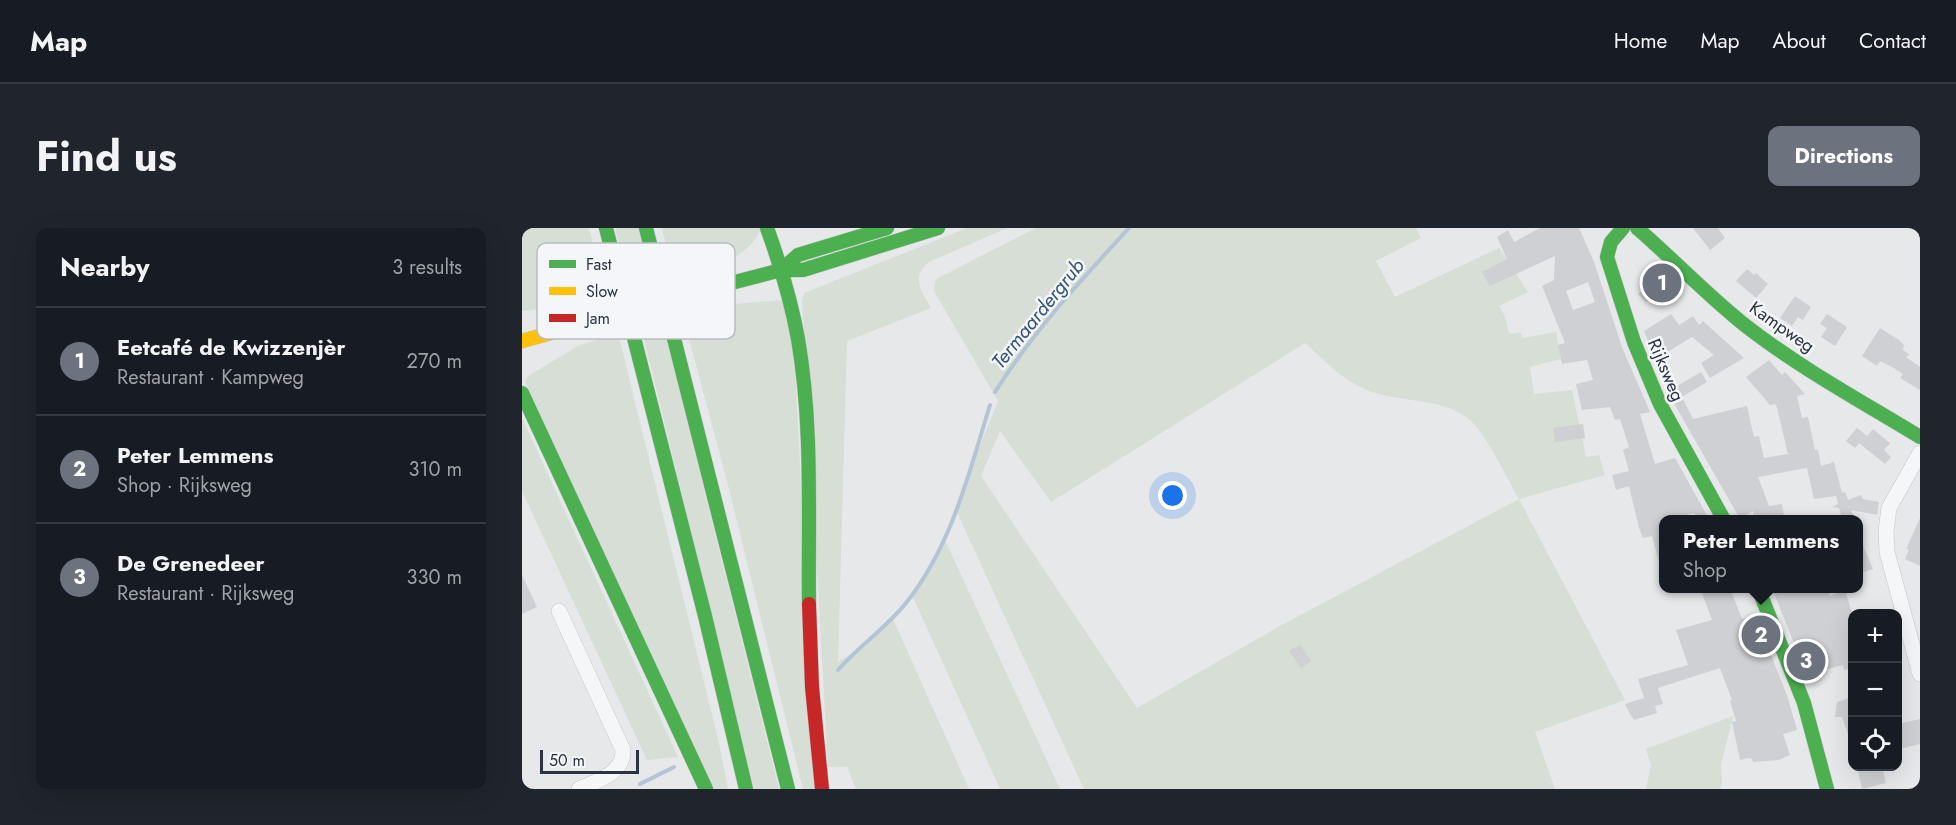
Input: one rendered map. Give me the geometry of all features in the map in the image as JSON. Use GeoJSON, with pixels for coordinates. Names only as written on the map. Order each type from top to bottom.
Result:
{"type":"FeatureCollection","features":[{"type":"Feature","properties":{"kind":"main road"},"geometry":{"type":"LineString","coordinates":[[606,228],[610,243]]}},
{"type":"Feature","properties":{"kind":"main road"},"geometry":{"type":"LineString","coordinates":[[646,228],[650,243]]}},
{"type":"Feature","properties":{"kind":"main road"},"geometry":{"type":"LineString","coordinates":[[767,228],[793,317],[804,395],[807,444],[810,662],[822,789]]}},
{"type":"Feature","properties":{"kind":"main road"},"geometry":{"type":"LineString","coordinates":[[781,270],[798,255],[887,228]]}},
{"type":"Feature","properties":{"kind":"main road"},"geometry":{"type":"LineString","coordinates":[[735,282],[781,270],[803,270],[938,228]]}},
{"type":"Feature","properties":{"kind":"main road","name":"Rijksweg"},"geometry":{"type":"LineString","coordinates":[[1623,228],[1611,243],[1607,257],[1634,342],[1660,404],[1722,515]]}},
{"type":"Feature","properties":{"kind":"main road","name":"Kampweg"},"geometry":{"type":"LineString","coordinates":[[1637,228],[1721,305],[1760,337],[1920,437]]}},
{"type":"Feature","properties":{"kind":"main road"},"geometry":{"type":"LineString","coordinates":[[522,341],[537,337]]}},
{"type":"Feature","properties":{"kind":"main road"},"geometry":{"type":"LineString","coordinates":[[634,339],[702,604],[746,789]]}},
{"type":"Feature","properties":{"kind":"main road"},"geometry":{"type":"LineString","coordinates":[[674,339],[788,789]]}},
{"type":"Feature","properties":{"kind":"main road"},"geometry":{"type":"LineString","coordinates":[[522,393],[706,789]]}},
{"type":"Feature","properties":{"kind":"main road"},"geometry":{"type":"LineString","coordinates":[[1760,593],[1804,703],[1827,789]]}},
{"type":"Feature","properties":{"kind":"street"},"geometry":{"type":"LineString","coordinates":[[1920,453],[1889,507],[1886,531],[1887,552],[1915,644],[1920,674]]}},
{"type":"Feature","properties":{"kind":"street"},"geometry":{"type":"LineString","coordinates":[[559,611],[623,750],[622,761],[616,769],[579,789]]}},
{"type":"Feature","properties":{"kind":"shaded area"},"geometry":{"type":"Polygon","coordinates":[[[522,228],[589,228],[593,243],[537,243],[537,309],[522,311],[522,228]]]}},
{"type":"Feature","properties":{"kind":"shaded area"},"geometry":{"type":"Polygon","coordinates":[[[615,228],[640,228],[643,243],[619,243],[615,228]]]}},
{"type":"Feature","properties":{"kind":"shaded area"},"geometry":{"type":"Polygon","coordinates":[[[662,228],[761,228],[755,240],[735,256],[735,243],[666,243],[662,228]]]}},
{"type":"Feature","properties":{"kind":"shaded area"},"geometry":{"type":"Polygon","coordinates":[[[967,228],[1007,228],[929,262],[923,268],[919,284],[931,308],[847,341],[838,662],[893,619],[969,789],[856,789],[847,767],[828,767],[802,300],[804,293],[967,228]]]}},
{"type":"Feature","properties":{"kind":"shaded area"},"geometry":{"type":"Polygon","coordinates":[[[1036,228],[1416,228],[1421,238],[1376,261],[1395,297],[1499,248],[1528,292],[1499,306],[1505,316],[1509,334],[1520,332],[1523,338],[1556,332],[1561,359],[1530,367],[1534,394],[1572,390],[1586,457],[1599,455],[1605,475],[1519,499],[1625,700],[1535,732],[1555,789],[1084,789],[955,508],[998,401],[934,291],[938,278],[1036,228]],[[1305,343],[1051,502],[1000,431],[981,476],[1137,708],[1278,627],[1519,499],[1490,447],[1471,421],[1448,408],[1379,394],[1358,386],[1334,369],[1305,343]]]}},
{"type":"Feature","properties":{"kind":"shaded area"},"geometry":{"type":"Polygon","coordinates":[[[782,300],[794,350],[817,789],[803,789],[728,485],[689,339],[735,339],[735,304],[782,300]]]}},
{"type":"Feature","properties":{"kind":"shaded area"},"geometry":{"type":"Polygon","coordinates":[[[600,339],[619,339],[719,743],[728,789],[712,789],[525,382],[528,376],[578,346],[600,339]]]}},
{"type":"Feature","properties":{"kind":"shaded area"},"geometry":{"type":"Polygon","coordinates":[[[644,339],[666,339],[779,789],[754,789],[644,339]]]}},
{"type":"Feature","properties":{"kind":"shaded area"},"geometry":{"type":"Polygon","coordinates":[[[522,418],[678,757],[647,760],[522,491],[522,418]]]}},
{"type":"Feature","properties":{"kind":"shaded area"},"geometry":{"type":"Polygon","coordinates":[[[944,538],[1060,789],[1000,789],[912,595],[930,568],[944,538]]]}},
{"type":"Feature","properties":{"kind":"shaded area"},"geometry":{"type":"Polygon","coordinates":[[[1733,716],[1721,765],[1720,789],[1646,789],[1651,765],[1646,749],[1733,716]]]}},
{"type":"Feature","properties":{"kind":"building"},"geometry":{"type":"Polygon","coordinates":[[[1540,228],[1579,228],[1594,262],[1622,347],[1650,412],[1640,414],[1655,464],[1675,458],[1707,515],[1694,513],[1659,515],[1659,562],[1652,536],[1643,538],[1639,528],[1629,486],[1616,490],[1612,475],[1629,471],[1623,450],[1629,447],[1620,419],[1615,420],[1610,407],[1582,410],[1576,384],[1593,380],[1587,360],[1562,364],[1558,345],[1565,343],[1542,286],[1554,280],[1555,256],[1490,286],[1482,272],[1507,259],[1497,237],[1508,230],[1514,242],[1540,228]],[[1588,282],[1566,291],[1573,310],[1595,302],[1588,282]]]}},
{"type":"Feature","properties":{"kind":"building"},"geometry":{"type":"Polygon","coordinates":[[[1693,228],[1718,228],[1725,238],[1710,250],[1693,228]]]}},
{"type":"Feature","properties":{"kind":"building"},"geometry":{"type":"Polygon","coordinates":[[[1655,263],[1679,290],[1665,301],[1657,292],[1646,302],[1638,294],[1642,290],[1639,286],[1646,279],[1642,275],[1655,263]]]}},
{"type":"Feature","properties":{"kind":"building"},"geometry":{"type":"Polygon","coordinates":[[[1747,269],[1754,275],[1756,273],[1768,284],[1756,298],[1736,281],[1747,269]]]}},
{"type":"Feature","properties":{"kind":"building"},"geometry":{"type":"Polygon","coordinates":[[[1795,296],[1811,307],[1803,320],[1798,317],[1792,326],[1780,318],[1795,296]]]}},
{"type":"Feature","properties":{"kind":"building"},"geometry":{"type":"Polygon","coordinates":[[[1671,314],[1679,325],[1693,316],[1699,325],[1703,321],[1744,358],[1710,378],[1701,363],[1714,355],[1692,337],[1659,357],[1674,388],[1701,372],[1707,382],[1682,397],[1693,419],[1747,406],[1754,437],[1759,436],[1764,458],[1788,454],[1776,404],[1770,405],[1746,377],[1769,360],[1782,375],[1785,372],[1805,394],[1797,396],[1802,418],[1808,417],[1821,466],[1834,462],[1842,493],[1845,492],[1848,500],[1861,495],[1863,499],[1879,502],[1877,515],[1851,510],[1853,515],[1841,515],[1839,508],[1832,507],[1838,504],[1836,496],[1814,499],[1807,468],[1758,477],[1769,506],[1782,504],[1784,515],[1754,515],[1753,511],[1746,515],[1738,515],[1671,398],[1644,331],[1671,314]]]}},
{"type":"Feature","properties":{"kind":"building"},"geometry":{"type":"Polygon","coordinates":[[[1827,314],[1847,327],[1835,346],[1821,337],[1827,328],[1820,324],[1827,314]]]}},
{"type":"Feature","properties":{"kind":"building"},"geometry":{"type":"Polygon","coordinates":[[[1880,328],[1899,340],[1904,345],[1903,350],[1909,354],[1906,357],[1920,367],[1920,390],[1900,378],[1903,374],[1892,367],[1880,361],[1877,366],[1862,356],[1880,328]]]}},
{"type":"Feature","properties":{"kind":"building"},"geometry":{"type":"Polygon","coordinates":[[[1583,424],[1585,438],[1555,442],[1553,428],[1583,424]]]}},
{"type":"Feature","properties":{"kind":"building"},"geometry":{"type":"Polygon","coordinates":[[[1857,428],[1867,436],[1873,429],[1890,443],[1884,450],[1891,457],[1885,464],[1859,443],[1855,448],[1846,441],[1857,428]]]}},
{"type":"Feature","properties":{"kind":"building"},"geometry":{"type":"Polygon","coordinates":[[[1920,518],[1920,566],[1905,559],[1909,550],[1906,549],[1920,518]]]}},
{"type":"Feature","properties":{"kind":"building"},"geometry":{"type":"Polygon","coordinates":[[[1863,546],[1873,569],[1863,572],[1863,546]]]}},
{"type":"Feature","properties":{"kind":"building"},"geometry":{"type":"Polygon","coordinates":[[[522,575],[537,607],[522,614],[522,575]]]}},
{"type":"Feature","properties":{"kind":"building"},"geometry":{"type":"Polygon","coordinates":[[[1702,593],[1732,593],[1742,619],[1755,615],[1787,695],[1797,730],[1783,734],[1790,755],[1779,760],[1753,762],[1749,758],[1740,760],[1732,722],[1736,721],[1730,701],[1732,700],[1720,668],[1658,688],[1663,704],[1655,706],[1657,713],[1634,720],[1630,714],[1625,704],[1644,698],[1638,679],[1688,665],[1676,630],[1712,620],[1702,593]]]}},
{"type":"Feature","properties":{"kind":"building"},"geometry":{"type":"Polygon","coordinates":[[[1774,593],[1829,593],[1830,596],[1846,593],[1851,609],[1848,609],[1848,669],[1844,670],[1843,665],[1820,671],[1819,667],[1805,671],[1774,593]]]}},
{"type":"Feature","properties":{"kind":"building"},"geometry":{"type":"Polygon","coordinates":[[[1300,645],[1311,661],[1301,668],[1289,651],[1300,645]]]}},
{"type":"Feature","properties":{"kind":"building"},"geometry":{"type":"Polygon","coordinates":[[[1848,698],[1848,734],[1842,717],[1835,717],[1837,702],[1848,698]]]}},
{"type":"Feature","properties":{"kind":"building"},"geometry":{"type":"Polygon","coordinates":[[[1920,719],[1920,744],[1902,748],[1902,723],[1920,719]]]}},
{"type":"Feature","properties":{"kind":"building"},"geometry":{"type":"Polygon","coordinates":[[[1858,771],[1883,771],[1886,783],[1862,789],[1858,771]]]}},
{"type":"Feature","properties":{"kind":"waterway","name":"Termaardergrub"},"geometry":{"type":"LineString","coordinates":[[995,392],[1041,327],[1129,228]]}},
{"type":"Feature","properties":{"kind":"waterway","name":"Termaardergrub"},"geometry":{"type":"LineString","coordinates":[[838,670],[906,603],[936,557],[957,508],[990,405]]}},
{"type":"Feature","properties":{"kind":"waterway","name":"Termaardergrub"},"geometry":{"type":"LineString","coordinates":[[640,784],[674,767]]}},
{"type":"Feature","properties":{"kind":"traffic: fast"},"geometry":{"type":"LineString","coordinates":[[606,228],[610,243]]}},
{"type":"Feature","properties":{"kind":"traffic: fast"},"geometry":{"type":"LineString","coordinates":[[646,228],[650,243]]}},
{"type":"Feature","properties":{"kind":"traffic: fast"},"geometry":{"type":"LineString","coordinates":[[767,228],[789,296],[803,372],[809,471],[809,604]]}},
{"type":"Feature","properties":{"kind":"traffic: fast"},"geometry":{"type":"LineString","coordinates":[[781,270],[798,255],[887,228]]}},
{"type":"Feature","properties":{"kind":"traffic: fast"},"geometry":{"type":"LineString","coordinates":[[735,282],[781,270],[803,270],[938,228]]}},
{"type":"Feature","properties":{"kind":"traffic: fast"},"geometry":{"type":"LineString","coordinates":[[1623,228],[1611,242],[1607,257],[1634,342],[1660,404],[1721,515]]}},
{"type":"Feature","properties":{"kind":"traffic: fast"},"geometry":{"type":"LineString","coordinates":[[1637,228],[1746,326],[1831,384],[1920,437]]}},
{"type":"Feature","properties":{"kind":"traffic: fast"},"geometry":{"type":"LineString","coordinates":[[634,339],[705,616],[746,789]]}},
{"type":"Feature","properties":{"kind":"traffic: fast"},"geometry":{"type":"LineString","coordinates":[[674,339],[788,789]]}},
{"type":"Feature","properties":{"kind":"traffic: fast"},"geometry":{"type":"LineString","coordinates":[[522,393],[706,789]]}},
{"type":"Feature","properties":{"kind":"traffic: fast"},"geometry":{"type":"LineString","coordinates":[[1760,593],[1804,703],[1827,789]]}},
{"type":"Feature","properties":{"kind":"traffic: slow"},"geometry":{"type":"LineString","coordinates":[[522,341],[537,337]]}},
{"type":"Feature","properties":{"kind":"traffic: jam"},"geometry":{"type":"LineString","coordinates":[[809,604],[812,687],[822,789]]}},
{"type":"Feature","properties":{"kind":"place","name":"Eetcafé de Kwizzenjèr"},"geometry":{"type":"Point","coordinates":[1662,283]}},
{"type":"Feature","properties":{"kind":"place","name":"Peter Lemmens"},"geometry":{"type":"Point","coordinates":[1761,635]}},
{"type":"Feature","properties":{"kind":"place","name":"De Grenedeer"},"geometry":{"type":"Point","coordinates":[1806,661]}}]}
